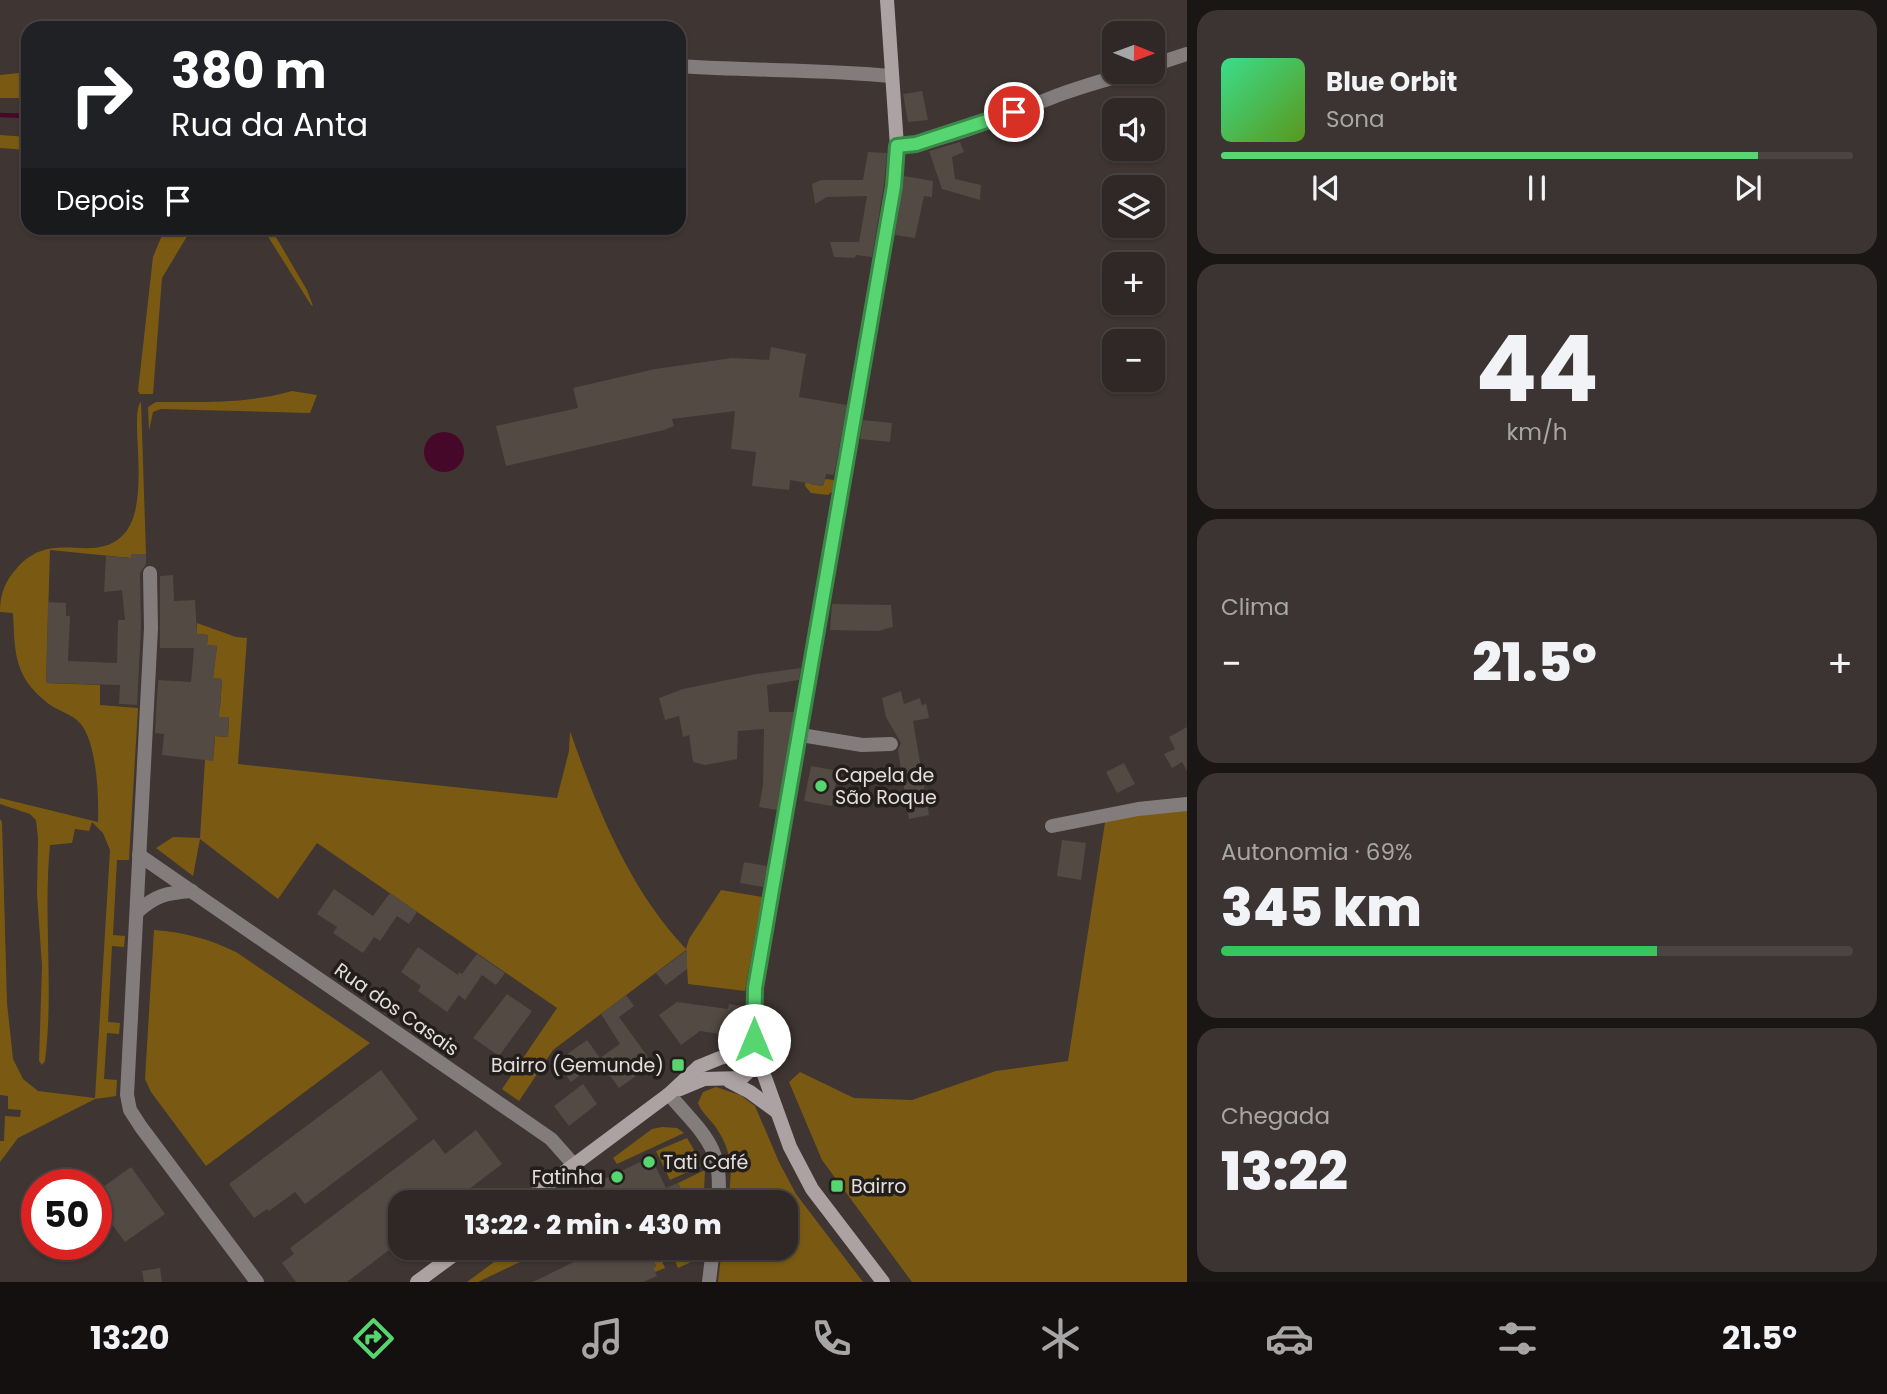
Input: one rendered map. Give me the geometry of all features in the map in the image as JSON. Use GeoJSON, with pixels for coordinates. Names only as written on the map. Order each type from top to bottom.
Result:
{"type":"FeatureCollection","features":[{"type":"Feature","properties":{"kind":"main road"},"geometry":{"type":"LineString","coordinates":[[883,1282],[812,1189],[790,1147],[757,1056],[753,1029],[755,988],[801,736],[894,186],[897,146],[887,0]]}},
{"type":"Feature","properties":{"kind":"main road"},"geometry":{"type":"LineString","coordinates":[[669,1094],[704,1079],[742,1078],[757,1056]]}},
{"type":"Feature","properties":{"kind":"main road"},"geometry":{"type":"LineString","coordinates":[[540,1190],[669,1094],[698,1067],[720,1058],[757,1056]]}},
{"type":"Feature","properties":{"kind":"main road"},"geometry":{"type":"LineString","coordinates":[[721,1078],[750,1091],[776,1111]]}},
{"type":"Feature","properties":{"kind":"main road"},"geometry":{"type":"LineString","coordinates":[[417,1282],[447,1260]]}},
{"type":"Feature","properties":{"kind":"street"},"geometry":{"type":"LineString","coordinates":[[1166,61],[1187,54]]}},
{"type":"Feature","properties":{"kind":"street"},"geometry":{"type":"LineString","coordinates":[[686,66],[749,71],[845,71],[892,76]]}},
{"type":"Feature","properties":{"kind":"street"},"geometry":{"type":"LineString","coordinates":[[897,146],[916,144],[988,122],[1102,82]]}},
{"type":"Feature","properties":{"kind":"street"},"geometry":{"type":"LineString","coordinates":[[150,573],[151,628],[127,1087],[130,1110],[257,1282]]}},
{"type":"Feature","properties":{"kind":"street"},"geometry":{"type":"LineString","coordinates":[[801,736],[862,745],[891,744]]}},
{"type":"Feature","properties":{"kind":"street"},"geometry":{"type":"LineString","coordinates":[[1052,826],[1138,809],[1187,804]]}},
{"type":"Feature","properties":{"kind":"street","name":"Rua dos Casais"},"geometry":{"type":"LineString","coordinates":[[139,855],[551,1139],[574,1165]]}},
{"type":"Feature","properties":{"kind":"street"},"geometry":{"type":"LineString","coordinates":[[136,912],[151,900],[167,893],[192,891]]}},
{"type":"Feature","properties":{"kind":"street"},"geometry":{"type":"LineString","coordinates":[[669,1094],[701,1130],[714,1151],[719,1173],[718,1190]]}},
{"type":"Feature","properties":{"kind":"street"},"geometry":{"type":"LineString","coordinates":[[709,1282],[712,1260]]}},
{"type":"Feature","properties":{"kind":"shaded area"},"geometry":{"type":"Polygon","coordinates":[[[21,73],[21,98],[0,98],[0,75],[21,73]]]}},
{"type":"Feature","properties":{"kind":"shaded area"},"geometry":{"type":"Polygon","coordinates":[[[0,135],[21,136],[21,150],[0,148],[0,135]]]}},
{"type":"Feature","properties":{"kind":"shaded area"},"geometry":{"type":"Polygon","coordinates":[[[162,235],[188,235],[162,278],[153,394],[140,394],[138,391],[153,257],[162,235]]]}},
{"type":"Feature","properties":{"kind":"shaded area"},"geometry":{"type":"Polygon","coordinates":[[[267,235],[275,235],[307,290],[313,306],[267,235]]]}},
{"type":"Feature","properties":{"kind":"shaded area"},"geometry":{"type":"Polygon","coordinates":[[[292,391],[317,395],[310,413],[161,409],[153,412],[149,431],[148,407],[156,402],[241,400],[292,391]]]}},
{"type":"Feature","properties":{"kind":"shaded area"},"geometry":{"type":"Polygon","coordinates":[[[141,402],[146,554],[131,554],[131,558],[50,550],[46,683],[100,685],[100,705],[138,708],[129,860],[117,860],[113,935],[125,936],[124,947],[112,946],[108,1022],[120,1023],[119,1034],[107,1033],[104,1079],[117,1080],[116,1096],[95,1099],[18,1138],[0,1162],[0,1141],[4,1141],[5,1116],[20,1117],[21,1110],[8,1109],[8,1096],[0,1095],[0,819],[7,1003],[13,1059],[23,1079],[38,1091],[95,1098],[110,850],[103,833],[92,822],[89,831],[75,829],[72,843],[50,845],[49,1007],[45,1061],[42,1065],[39,1061],[42,966],[36,820],[30,814],[0,804],[0,798],[98,822],[97,785],[90,743],[80,723],[44,700],[26,681],[18,661],[13,613],[0,612],[1,599],[9,578],[30,556],[44,550],[57,548],[97,548],[121,537],[131,524],[138,485],[137,424],[141,402]]]}},
{"type":"Feature","properties":{"kind":"shaded area"},"geometry":{"type":"Polygon","coordinates":[[[444,432],[458,438],[464,452],[458,466],[444,472],[430,466],[424,452],[430,438],[444,432]]]}},
{"type":"Feature","properties":{"kind":"shaded area"},"geometry":{"type":"Polygon","coordinates":[[[806,476],[811,477],[810,484],[823,486],[825,479],[835,480],[833,491],[828,495],[811,493],[805,486],[806,476]]]}},
{"type":"Feature","properties":{"kind":"shaded area"},"geometry":{"type":"Polygon","coordinates":[[[197,623],[236,637],[247,638],[238,764],[557,798],[569,751],[570,731],[604,818],[631,874],[666,926],[686,949],[689,939],[721,890],[762,897],[745,991],[688,984],[686,950],[553,1050],[519,1101],[502,1089],[557,1008],[317,843],[278,899],[200,839],[193,876],[156,848],[173,837],[200,838],[205,760],[213,760],[215,736],[228,737],[229,718],[210,716],[220,708],[222,679],[213,678],[217,646],[207,645],[208,635],[197,634],[197,623]]]}},
{"type":"Feature","properties":{"kind":"shaded area"},"geometry":{"type":"Polygon","coordinates":[[[1187,804],[1187,1282],[912,1282],[822,1160],[789,1082],[800,1072],[854,1098],[912,1100],[996,1071],[1068,1061],[1106,816],[1187,804]]]}},
{"type":"Feature","properties":{"kind":"shaded area"},"geometry":{"type":"Polygon","coordinates":[[[154,930],[196,937],[236,952],[370,1043],[206,1166],[151,1092],[145,1079],[154,930]]]}},
{"type":"Feature","properties":{"kind":"shaded area"},"geometry":{"type":"Polygon","coordinates":[[[716,1087],[740,1095],[755,1106],[794,1190],[729,1190],[729,1154],[715,1126],[698,1103],[703,1092],[716,1087]]]}},
{"type":"Feature","properties":{"kind":"shaded area"},"geometry":{"type":"Polygon","coordinates":[[[677,1128],[684,1133],[617,1164],[613,1158],[652,1129],[677,1128]]]}},
{"type":"Feature","properties":{"kind":"shaded area"},"geometry":{"type":"Polygon","coordinates":[[[687,1138],[703,1165],[670,1180],[656,1151],[687,1138]]]}},
{"type":"Feature","properties":{"kind":"shaded area"},"geometry":{"type":"Polygon","coordinates":[[[705,1170],[704,1190],[681,1190],[678,1183],[705,1170]]]}},
{"type":"Feature","properties":{"kind":"shaded area"},"geometry":{"type":"Polygon","coordinates":[[[798,1197],[863,1282],[718,1282],[721,1260],[798,1260],[798,1197]]]}},
{"type":"Feature","properties":{"kind":"shaded area"},"geometry":{"type":"Polygon","coordinates":[[[497,1260],[524,1260],[478,1282],[467,1282],[497,1260]]]}},
{"type":"Feature","properties":{"kind":"shaded area"},"geometry":{"type":"Polygon","coordinates":[[[653,1260],[661,1260],[665,1268],[655,1272],[653,1268],[656,1266],[653,1260]]]}},
{"type":"Feature","properties":{"kind":"shaded area"},"geometry":{"type":"Polygon","coordinates":[[[675,1260],[691,1260],[689,1263],[678,1268],[675,1260]]]}},
{"type":"Feature","properties":{"kind":"building"},"geometry":{"type":"Polygon","coordinates":[[[922,91],[928,120],[908,122],[903,94],[922,91]]]}},
{"type":"Feature","properties":{"kind":"building"},"geometry":{"type":"Polygon","coordinates":[[[960,142],[964,152],[952,157],[955,179],[981,185],[980,200],[942,189],[929,151],[960,142]]]}},
{"type":"Feature","properties":{"kind":"building"},"geometry":{"type":"Polygon","coordinates":[[[868,152],[887,153],[872,257],[834,257],[830,242],[859,242],[867,196],[827,197],[815,204],[812,184],[821,180],[863,180],[868,152]]]}},
{"type":"Feature","properties":{"kind":"building"},"geometry":{"type":"Polygon","coordinates":[[[904,176],[933,181],[932,197],[924,196],[915,238],[895,235],[904,176]]]}},
{"type":"Feature","properties":{"kind":"building"},"geometry":{"type":"Polygon","coordinates":[[[771,347],[806,354],[799,397],[847,405],[834,475],[826,474],[823,486],[790,480],[789,490],[752,486],[756,452],[731,449],[735,411],[672,419],[674,426],[664,430],[506,466],[496,426],[578,408],[573,388],[655,369],[732,358],[769,360],[771,347]]]}},
{"type":"Feature","properties":{"kind":"building"},"geometry":{"type":"Polygon","coordinates":[[[863,420],[892,423],[890,442],[860,439],[863,420]]]}},
{"type":"Feature","properties":{"kind":"building"},"geometry":{"type":"Polygon","coordinates":[[[131,554],[146,554],[146,564],[140,573],[141,628],[137,705],[119,704],[120,685],[46,683],[48,602],[66,603],[66,616],[70,616],[68,661],[117,663],[118,620],[125,620],[122,590],[104,592],[106,556],[131,558],[131,554]]]}},
{"type":"Feature","properties":{"kind":"building"},"geometry":{"type":"Polygon","coordinates":[[[173,575],[174,601],[195,600],[197,634],[208,635],[207,645],[217,646],[213,678],[222,679],[219,717],[229,717],[228,737],[215,736],[213,761],[162,755],[164,734],[155,733],[158,680],[191,682],[194,648],[160,648],[160,576],[173,575]]]}},
{"type":"Feature","properties":{"kind":"building"},"geometry":{"type":"Polygon","coordinates":[[[832,604],[891,605],[893,627],[878,631],[830,630],[832,604]]]}},
{"type":"Feature","properties":{"kind":"building"},"geometry":{"type":"Polygon","coordinates":[[[801,668],[799,680],[767,685],[769,712],[794,712],[777,810],[759,807],[763,785],[764,729],[738,731],[737,759],[705,765],[693,762],[689,735],[683,737],[679,716],[665,720],[659,698],[683,689],[801,668]]]}},
{"type":"Feature","properties":{"kind":"building"},"geometry":{"type":"Polygon","coordinates":[[[901,691],[904,704],[920,698],[922,706],[926,703],[929,718],[913,721],[929,815],[909,819],[898,750],[901,743],[886,717],[882,698],[901,691]]]}},
{"type":"Feature","properties":{"kind":"building"},"geometry":{"type":"Polygon","coordinates":[[[1187,727],[1187,771],[1182,762],[1172,768],[1164,754],[1175,749],[1169,737],[1187,727]]]}},
{"type":"Feature","properties":{"kind":"building"},"geometry":{"type":"Polygon","coordinates":[[[1124,763],[1135,784],[1117,793],[1106,772],[1124,763]]]}},
{"type":"Feature","properties":{"kind":"building","name":"Capela de São Roque"},"geometry":{"type":"Polygon","coordinates":[[[811,766],[838,771],[832,806],[804,801],[811,766]]]}},
{"type":"Feature","properties":{"kind":"building"},"geometry":{"type":"Polygon","coordinates":[[[1062,840],[1086,843],[1081,880],[1057,876],[1062,840]]]}},
{"type":"Feature","properties":{"kind":"building"},"geometry":{"type":"Polygon","coordinates":[[[744,862],[767,866],[763,887],[740,883],[744,862]]]}},
{"type":"Feature","properties":{"kind":"building"},"geometry":{"type":"Polygon","coordinates":[[[334,889],[373,916],[390,893],[417,912],[409,924],[397,916],[380,941],[374,937],[363,953],[333,933],[337,927],[317,914],[334,889]]]}},
{"type":"Feature","properties":{"kind":"building"},"geometry":{"type":"Polygon","coordinates":[[[418,947],[458,975],[459,972],[462,974],[477,954],[505,973],[496,985],[482,975],[465,1000],[459,995],[447,1012],[418,991],[421,986],[401,972],[418,947]]]}},
{"type":"Feature","properties":{"kind":"building"},"geometry":{"type":"Polygon","coordinates":[[[687,950],[687,969],[666,985],[656,973],[687,950]]]}},
{"type":"Feature","properties":{"kind":"building"},"geometry":{"type":"Polygon","coordinates":[[[507,994],[532,1011],[499,1056],[473,1038],[507,994]]]}},
{"type":"Feature","properties":{"kind":"building"},"geometry":{"type":"Polygon","coordinates":[[[626,995],[634,1006],[619,1017],[653,1064],[619,1088],[599,1061],[571,1082],[556,1062],[587,1040],[600,1058],[620,1044],[601,1014],[626,995]]]}},
{"type":"Feature","properties":{"kind":"building"},"geometry":{"type":"Polygon","coordinates":[[[677,1002],[728,1009],[729,1004],[743,1006],[737,1039],[720,1045],[720,1034],[700,1031],[681,1045],[659,1015],[677,1002]]]}},
{"type":"Feature","properties":{"kind":"building"},"geometry":{"type":"Polygon","coordinates":[[[381,1070],[418,1119],[305,1204],[295,1192],[269,1211],[267,1209],[254,1218],[229,1184],[381,1070]]]}},
{"type":"Feature","properties":{"kind":"building"},"geometry":{"type":"Polygon","coordinates":[[[583,1084],[597,1104],[569,1126],[554,1106],[583,1084]]]}},
{"type":"Feature","properties":{"kind":"building"},"geometry":{"type":"Polygon","coordinates":[[[476,1130],[502,1164],[468,1190],[388,1190],[388,1251],[347,1282],[296,1282],[282,1263],[294,1254],[290,1248],[434,1139],[445,1154],[476,1130]]]}},
{"type":"Feature","properties":{"kind":"building"},"geometry":{"type":"Polygon","coordinates":[[[651,1157],[666,1188],[678,1183],[681,1190],[588,1190],[587,1187],[651,1157]]]}},
{"type":"Feature","properties":{"kind":"building"},"geometry":{"type":"Polygon","coordinates":[[[131,1167],[165,1214],[125,1242],[112,1225],[112,1181],[131,1167]]]}},
{"type":"Feature","properties":{"kind":"building"},"geometry":{"type":"Polygon","coordinates":[[[578,1260],[653,1260],[657,1276],[643,1282],[533,1282],[578,1260]]]}},
{"type":"Feature","properties":{"kind":"building"},"geometry":{"type":"Polygon","coordinates":[[[160,1268],[162,1282],[144,1282],[142,1271],[160,1268]]]}},
{"type":"Feature","properties":{"kind":"waterway"},"geometry":{"type":"LineString","coordinates":[[0,115],[21,116]]}},
{"type":"Feature","properties":{"kind":"place","name":"Capela de São Roque"},"geometry":{"type":"Point","coordinates":[821,786]}},
{"type":"Feature","properties":{"kind":"place","name":"Bairro (Gemunde)"},"geometry":{"type":"Point","coordinates":[678,1065]}},
{"type":"Feature","properties":{"kind":"place","name":"Tati Café"},"geometry":{"type":"Point","coordinates":[649,1162]}},
{"type":"Feature","properties":{"kind":"place","name":"Fatinha"},"geometry":{"type":"Point","coordinates":[617,1177]}},
{"type":"Feature","properties":{"kind":"place","name":"Bairro"},"geometry":{"type":"Point","coordinates":[837,1186]}},
{"type":"Feature","properties":{"kind":"route"},"geometry":{"type":"LineString","coordinates":[[754,1040],[755,988],[801,736],[894,186],[897,146],[916,144],[1014,112]]}}]}
